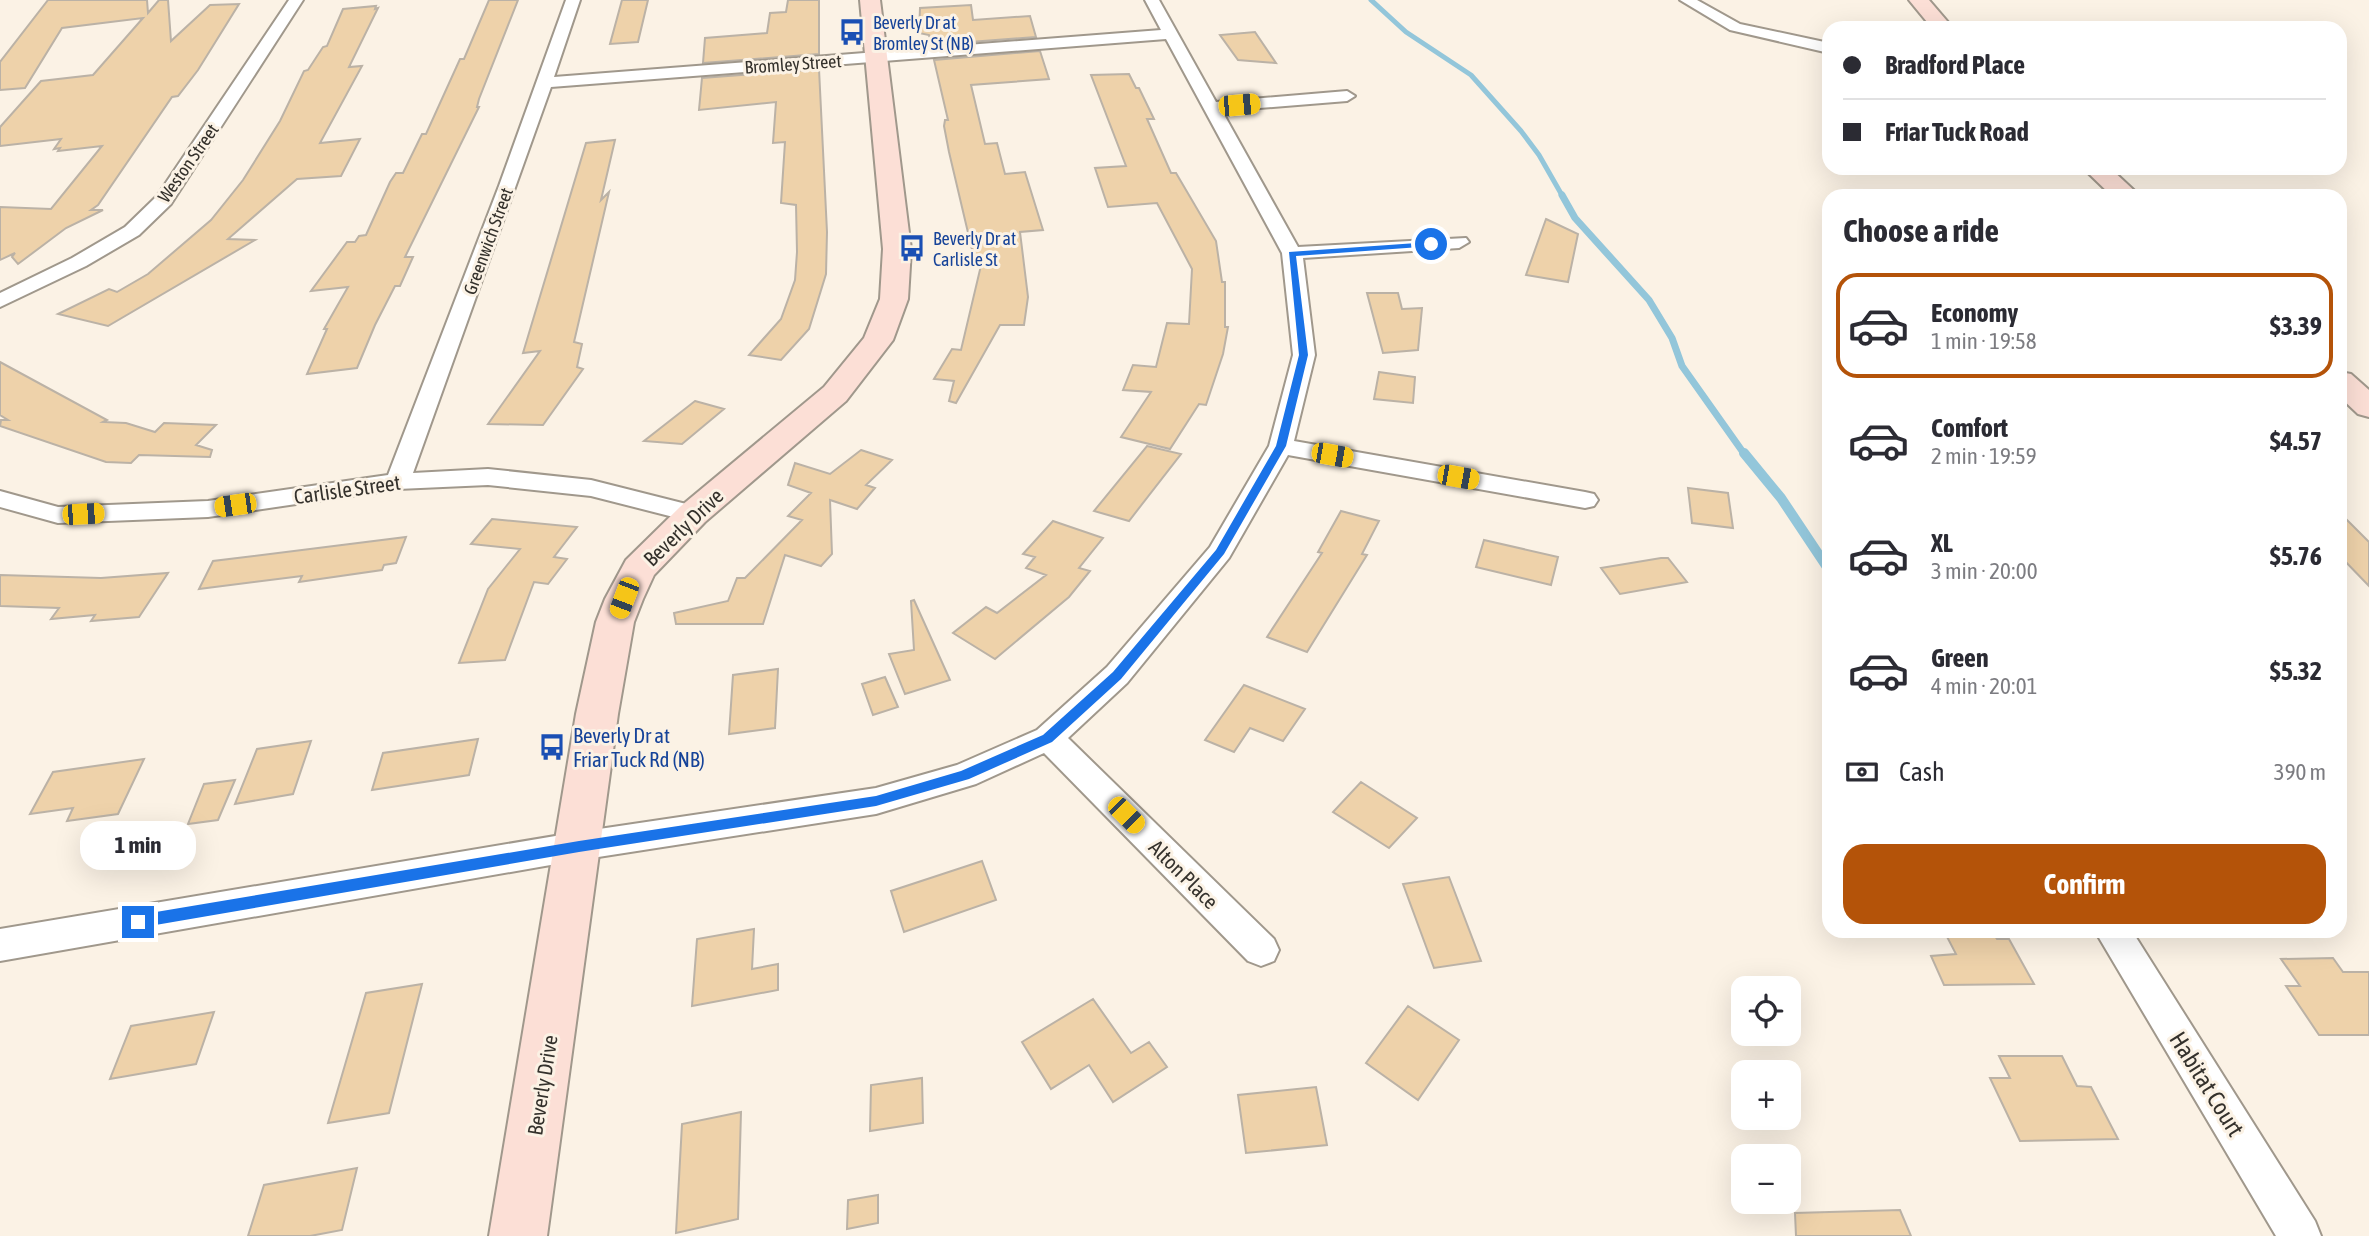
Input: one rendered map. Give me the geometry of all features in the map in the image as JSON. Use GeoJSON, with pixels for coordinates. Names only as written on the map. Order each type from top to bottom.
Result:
{"type":"FeatureCollection","features":[{"type":"Feature","properties":{"kind":"street","name":"Weston Street"},"geometry":{"type":"LineString","coordinates":[[0,301],[132,232],[164,200],[296,0]]}},
{"type":"Feature","properties":{"kind":"street","name":"Greenwich Street"},"geometry":{"type":"LineString","coordinates":[[398,481],[573,0]]}},
{"type":"Feature","properties":{"kind":"street","name":"Beverly Drive"},"geometry":{"type":"LineString","coordinates":[[518,1236],[597,714],[615,622],[639,569],[693,514],[835,394],[878,340],[894,299],[897,250],[870,0]]}},
{"type":"Feature","properties":{"kind":"street"},"geometry":{"type":"LineString","coordinates":[[0,945],[579,846],[876,801],[965,775],[1048,738],[1117,676],[1220,552],[1281,446],[1304,355],[1292,253],[1212,107],[1168,34],[1152,0]]}},
{"type":"Feature","properties":{"kind":"street"},"geometry":{"type":"LineString","coordinates":[[1687,0],[1735,27],[1822,47]]}},
{"type":"Feature","properties":{"kind":"street"},"geometry":{"type":"LineString","coordinates":[[1919,0],[1937,21]]}},
{"type":"Feature","properties":{"kind":"street","name":"Bromley Street"},"geometry":{"type":"LineString","coordinates":[[544,83],[1168,34]]}},
{"type":"Feature","properties":{"kind":"street"},"geometry":{"type":"LineString","coordinates":[[1212,107],[1347,96]]}},
{"type":"Feature","properties":{"kind":"street"},"geometry":{"type":"LineString","coordinates":[[2103,175],[2119,189]]}},
{"type":"Feature","properties":{"kind":"street"},"geometry":{"type":"LineString","coordinates":[[1292,253],[1459,242]]}},
{"type":"Feature","properties":{"kind":"street"},"geometry":{"type":"LineString","coordinates":[[2347,387],[2369,407]]}},
{"type":"Feature","properties":{"kind":"street"},"geometry":{"type":"LineString","coordinates":[[1281,446],[1585,500]]}},
{"type":"Feature","properties":{"kind":"street","name":"Carlisle Street"},"geometry":{"type":"LineString","coordinates":[[0,499],[58,515],[208,509],[398,481],[488,477],[591,488],[693,514]]}},
{"type":"Feature","properties":{"kind":"street","name":"Alton Place"},"geometry":{"type":"LineString","coordinates":[[1048,738],[1261,950]]}},
{"type":"Feature","properties":{"kind":"street","name":"Habitat Court"},"geometry":{"type":"LineString","coordinates":[[2117,938],[2300,1236]]}},
{"type":"Feature","properties":{"kind":"building"},"geometry":{"type":"Polygon","coordinates":[[[48,0],[147,0],[148,13],[159,0],[168,0],[171,41],[210,5],[239,4],[198,70],[178,96],[172,97],[98,205],[91,210],[103,210],[66,228],[18,264],[12,257],[15,253],[0,260],[0,207],[51,209],[102,146],[58,151],[60,148],[54,149],[61,139],[0,146],[0,127],[41,81],[93,75],[143,18],[62,28],[25,88],[0,90],[0,62],[48,0]]]}},
{"type":"Feature","properties":{"kind":"building"},"geometry":{"type":"Polygon","coordinates":[[[489,0],[518,0],[479,99],[479,107],[405,257],[413,257],[400,286],[395,286],[357,368],[307,374],[327,329],[324,329],[348,287],[311,291],[347,242],[355,242],[359,236],[366,235],[390,182],[396,173],[403,173],[422,134],[426,134],[460,59],[464,59],[489,0]]]}},
{"type":"Feature","properties":{"kind":"building"},"geometry":{"type":"Polygon","coordinates":[[[622,0],[648,0],[638,42],[610,44],[622,0]]]}},
{"type":"Feature","properties":{"kind":"building"},"geometry":{"type":"Polygon","coordinates":[[[788,0],[819,0],[819,54],[703,63],[705,38],[767,33],[770,13],[786,12],[788,0]]]}},
{"type":"Feature","properties":{"kind":"building"},"geometry":{"type":"Polygon","coordinates":[[[971,5],[973,20],[1030,16],[1036,37],[931,45],[929,35],[919,33],[920,8],[971,5]]]}},
{"type":"Feature","properties":{"kind":"building"},"geometry":{"type":"Polygon","coordinates":[[[376,6],[375,9],[378,8],[349,67],[362,66],[320,143],[360,139],[341,176],[297,179],[228,239],[255,240],[108,326],[58,314],[109,289],[117,292],[148,274],[211,220],[243,180],[280,121],[304,71],[308,70],[323,47],[327,46],[343,9],[376,6]]]}},
{"type":"Feature","properties":{"kind":"building"},"geometry":{"type":"Polygon","coordinates":[[[1255,32],[1276,63],[1238,60],[1220,35],[1255,32]]]}},
{"type":"Feature","properties":{"kind":"building"},"geometry":{"type":"Polygon","coordinates":[[[1040,51],[1049,79],[971,85],[985,144],[997,143],[1005,174],[1025,172],[1043,230],[1020,232],[1028,297],[1024,325],[1000,325],[956,403],[949,401],[954,381],[934,379],[952,349],[961,350],[983,257],[974,258],[949,152],[944,126],[945,120],[948,120],[934,60],[1040,51]]]}},
{"type":"Feature","properties":{"kind":"building"},"geometry":{"type":"Polygon","coordinates":[[[819,69],[827,232],[826,274],[809,329],[781,360],[749,355],[781,319],[795,280],[796,205],[781,203],[785,142],[773,143],[776,102],[699,110],[702,78],[819,69]]]}},
{"type":"Feature","properties":{"kind":"building"},"geometry":{"type":"Polygon","coordinates":[[[1129,74],[1154,119],[1147,119],[1171,173],[1176,173],[1216,241],[1222,282],[1225,282],[1225,327],[1228,327],[1223,354],[1206,405],[1199,404],[1170,449],[1121,437],[1151,392],[1123,390],[1133,365],[1156,367],[1167,323],[1189,324],[1192,269],[1157,203],[1108,207],[1095,168],[1126,166],[1091,75],[1129,74]]]}},
{"type":"Feature","properties":{"kind":"building"},"geometry":{"type":"Polygon","coordinates":[[[615,140],[601,200],[609,192],[574,342],[582,344],[577,367],[583,369],[543,425],[488,424],[540,351],[523,353],[586,143],[615,140]]]}},
{"type":"Feature","properties":{"kind":"building"},"geometry":{"type":"Polygon","coordinates":[[[1546,219],[1578,234],[1568,282],[1526,275],[1546,219]]]}},
{"type":"Feature","properties":{"kind":"building"},"geometry":{"type":"Polygon","coordinates":[[[1367,293],[1398,293],[1402,309],[1422,308],[1418,350],[1383,353],[1367,293]]]}},
{"type":"Feature","properties":{"kind":"building"},"geometry":{"type":"Polygon","coordinates":[[[0,362],[107,420],[103,422],[126,423],[155,432],[164,423],[216,425],[196,445],[212,450],[210,457],[139,455],[131,463],[106,462],[0,426],[1,420],[8,420],[0,415],[0,362]]]}},
{"type":"Feature","properties":{"kind":"building"},"geometry":{"type":"Polygon","coordinates":[[[1379,372],[1415,377],[1413,403],[1374,399],[1379,372]]]}},
{"type":"Feature","properties":{"kind":"building"},"geometry":{"type":"Polygon","coordinates":[[[695,401],[724,409],[682,444],[644,441],[695,401]]]}},
{"type":"Feature","properties":{"kind":"building"},"geometry":{"type":"Polygon","coordinates":[[[1147,446],[1181,454],[1129,521],[1094,511],[1147,446]]]}},
{"type":"Feature","properties":{"kind":"building"},"geometry":{"type":"Polygon","coordinates":[[[861,450],[892,460],[866,485],[875,488],[857,509],[830,500],[832,554],[821,566],[785,555],[763,624],[676,624],[674,613],[728,601],[737,578],[745,578],[802,520],[788,516],[811,493],[788,485],[795,463],[830,474],[861,450]]]}},
{"type":"Feature","properties":{"kind":"building"},"geometry":{"type":"Polygon","coordinates":[[[1688,488],[1728,493],[1733,528],[1692,523],[1688,488]]]}},
{"type":"Feature","properties":{"kind":"building"},"geometry":{"type":"Polygon","coordinates":[[[1341,511],[1379,521],[1362,554],[1367,555],[1307,652],[1267,637],[1322,553],[1318,552],[1341,511]]]}},
{"type":"Feature","properties":{"kind":"building"},"geometry":{"type":"Polygon","coordinates":[[[492,519],[577,527],[554,557],[567,559],[548,584],[534,582],[505,660],[459,663],[488,589],[520,549],[471,544],[492,519]]]}},
{"type":"Feature","properties":{"kind":"building"},"geometry":{"type":"Polygon","coordinates":[[[2347,520],[2369,542],[2369,586],[2347,563],[2347,520]]]}},
{"type":"Feature","properties":{"kind":"building"},"geometry":{"type":"Polygon","coordinates":[[[1053,521],[1103,538],[1079,568],[1090,571],[1069,597],[995,659],[953,633],[986,607],[997,613],[1046,575],[1026,568],[1035,557],[1023,554],[1053,521]]]}},
{"type":"Feature","properties":{"kind":"building"},"geometry":{"type":"Polygon","coordinates":[[[406,537],[396,563],[384,565],[382,570],[299,582],[302,576],[199,589],[213,561],[406,537]]]}},
{"type":"Feature","properties":{"kind":"building"},"geometry":{"type":"Polygon","coordinates":[[[1484,540],[1558,557],[1551,585],[1476,567],[1484,540]]]}},
{"type":"Feature","properties":{"kind":"building"},"geometry":{"type":"Polygon","coordinates":[[[1668,558],[1687,582],[1620,594],[1601,568],[1668,558]]]}},
{"type":"Feature","properties":{"kind":"building"},"geometry":{"type":"Polygon","coordinates":[[[168,573],[139,617],[91,621],[95,615],[51,619],[59,608],[0,606],[0,575],[101,578],[168,573]]]}},
{"type":"Feature","properties":{"kind":"building"},"geometry":{"type":"Polygon","coordinates":[[[914,600],[950,680],[905,694],[889,654],[914,650],[911,601],[914,600]]]}},
{"type":"Feature","properties":{"kind":"building"},"geometry":{"type":"Polygon","coordinates":[[[778,669],[775,728],[729,734],[733,675],[778,669]]]}},
{"type":"Feature","properties":{"kind":"building"},"geometry":{"type":"Polygon","coordinates":[[[885,677],[898,707],[873,715],[862,684],[885,677]]]}},
{"type":"Feature","properties":{"kind":"building"},"geometry":{"type":"Polygon","coordinates":[[[1244,685],[1305,709],[1283,741],[1250,728],[1234,752],[1205,740],[1244,685]]]}},
{"type":"Feature","properties":{"kind":"building"},"geometry":{"type":"Polygon","coordinates":[[[478,739],[469,775],[372,790],[383,753],[478,739]]]}},
{"type":"Feature","properties":{"kind":"building"},"geometry":{"type":"Polygon","coordinates":[[[311,741],[293,794],[235,804],[257,749],[311,741]]]}},
{"type":"Feature","properties":{"kind":"building"},"geometry":{"type":"Polygon","coordinates":[[[144,759],[118,814],[67,821],[73,808],[30,814],[53,772],[144,759]]]}},
{"type":"Feature","properties":{"kind":"building"},"geometry":{"type":"Polygon","coordinates":[[[235,780],[218,820],[188,824],[204,784],[235,780]]]}},
{"type":"Feature","properties":{"kind":"building"},"geometry":{"type":"Polygon","coordinates":[[[1361,782],[1417,818],[1389,848],[1333,812],[1361,782]]]}},
{"type":"Feature","properties":{"kind":"building"},"geometry":{"type":"Polygon","coordinates":[[[982,861],[996,900],[904,932],[891,891],[982,861]]]}},
{"type":"Feature","properties":{"kind":"building"},"geometry":{"type":"Polygon","coordinates":[[[1449,877],[1481,961],[1434,968],[1403,884],[1449,877]]]}},
{"type":"Feature","properties":{"kind":"building"},"geometry":{"type":"Polygon","coordinates":[[[754,929],[752,969],[778,964],[778,990],[692,1006],[697,939],[754,929]]]}},
{"type":"Feature","properties":{"kind":"building"},"geometry":{"type":"Polygon","coordinates":[[[1948,938],[2009,939],[2034,984],[1944,985],[1931,956],[1956,954],[1948,938]]]}},
{"type":"Feature","properties":{"kind":"building"},"geometry":{"type":"Polygon","coordinates":[[[2333,958],[2343,972],[2369,972],[2369,1035],[2319,1035],[2286,986],[2300,986],[2281,959],[2333,958]]]}},
{"type":"Feature","properties":{"kind":"building"},"geometry":{"type":"Polygon","coordinates":[[[422,984],[389,1113],[328,1123],[366,993],[422,984]]]}},
{"type":"Feature","properties":{"kind":"building"},"geometry":{"type":"Polygon","coordinates":[[[1093,999],[1131,1053],[1149,1042],[1167,1067],[1113,1102],[1089,1065],[1051,1089],[1022,1042],[1093,999]]]}},
{"type":"Feature","properties":{"kind":"building"},"geometry":{"type":"Polygon","coordinates":[[[1408,1006],[1459,1040],[1418,1100],[1366,1063],[1408,1006]]]}},
{"type":"Feature","properties":{"kind":"building"},"geometry":{"type":"Polygon","coordinates":[[[214,1012],[196,1064],[110,1079],[131,1026],[214,1012]]]}},
{"type":"Feature","properties":{"kind":"building"},"geometry":{"type":"Polygon","coordinates":[[[1999,1056],[2062,1056],[2077,1086],[2091,1087],[2118,1139],[2020,1141],[1990,1078],[2010,1078],[1999,1056]]]}},
{"type":"Feature","properties":{"kind":"building"},"geometry":{"type":"Polygon","coordinates":[[[922,1078],[923,1123],[870,1131],[871,1085],[922,1078]]]}},
{"type":"Feature","properties":{"kind":"building"},"geometry":{"type":"Polygon","coordinates":[[[1316,1087],[1327,1145],[1246,1153],[1238,1095],[1316,1087]]]}},
{"type":"Feature","properties":{"kind":"building"},"geometry":{"type":"Polygon","coordinates":[[[741,1112],[738,1219],[676,1233],[682,1124],[741,1112]]]}},
{"type":"Feature","properties":{"kind":"building"},"geometry":{"type":"Polygon","coordinates":[[[357,1168],[342,1230],[310,1236],[248,1236],[264,1185],[357,1168]]]}},
{"type":"Feature","properties":{"kind":"building"},"geometry":{"type":"Polygon","coordinates":[[[878,1195],[878,1223],[847,1229],[848,1200],[878,1195]]]}},
{"type":"Feature","properties":{"kind":"building"},"geometry":{"type":"Polygon","coordinates":[[[1900,1210],[1911,1236],[1796,1236],[1795,1214],[1900,1210]]]}},
{"type":"Feature","properties":{"kind":"waterway"},"geometry":{"type":"LineString","coordinates":[[1371,0],[1406,32],[1471,75],[1521,131],[1539,155],[1563,197]]}},
{"type":"Feature","properties":{"kind":"waterway"},"geometry":{"type":"LineString","coordinates":[[1562,195],[1575,218],[1649,300],[1672,338],[1682,366],[1745,455]]}},
{"type":"Feature","properties":{"kind":"waterway"},"geometry":{"type":"LineString","coordinates":[[1744,453],[1781,498],[1822,560]]}},
{"type":"Feature","properties":{"kind":"place","name":"Beverly Dr at Bromley St (NB)"},"geometry":{"type":"Point","coordinates":[852,32]}},
{"type":"Feature","properties":{"kind":"place","name":"Beverly Dr at Carlisle St"},"geometry":{"type":"Point","coordinates":[912,248]}},
{"type":"Feature","properties":{"kind":"place","name":"Beverly Dr at Friar Tuck Rd (NB)"},"geometry":{"type":"Point","coordinates":[552,747]}},
{"type":"Feature","properties":{"kind":"route"},"geometry":{"type":"LineString","coordinates":[[138,922],[579,846],[876,801],[965,775],[1048,738],[1117,676],[1220,552],[1281,446],[1304,355],[1292,253],[1431,244]]}}]}
